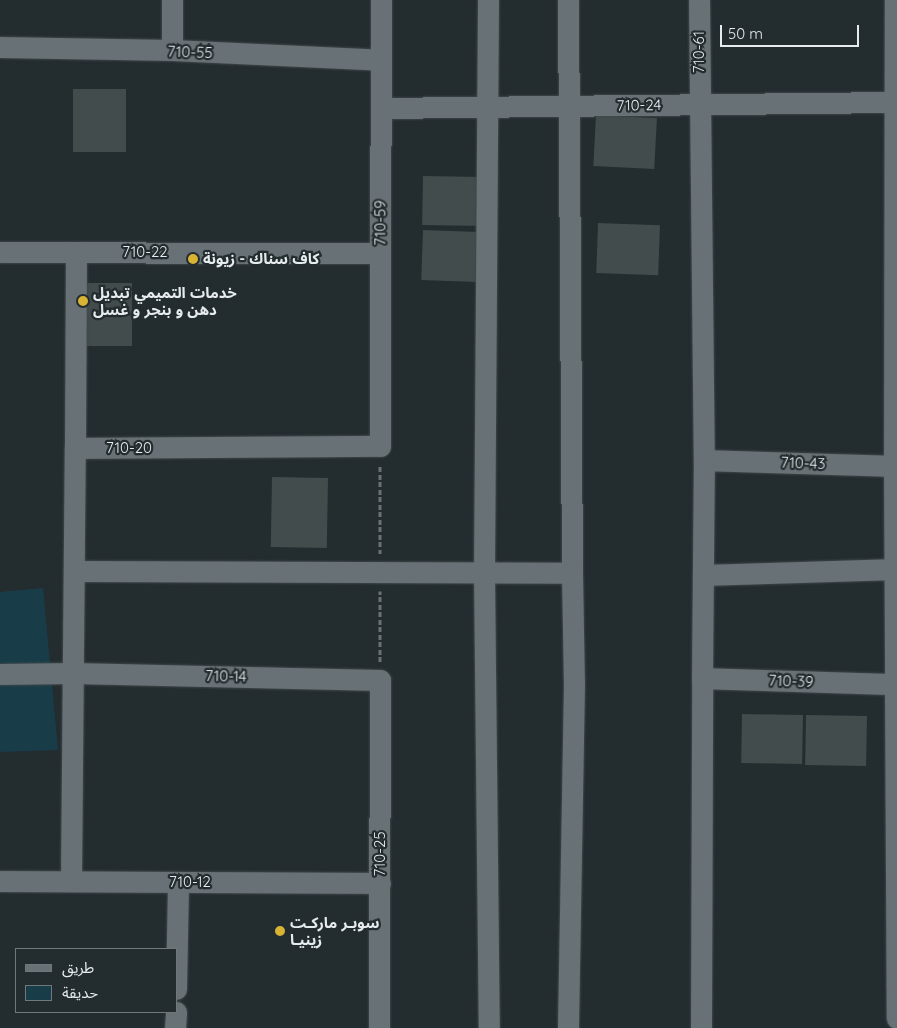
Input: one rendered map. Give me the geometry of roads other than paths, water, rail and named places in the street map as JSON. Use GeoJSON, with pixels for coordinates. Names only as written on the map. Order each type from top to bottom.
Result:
{"type":"FeatureCollection","features":[{"type":"Feature","properties":{"kind":"street"},"geometry":{"type":"LineString","coordinates":[[172,0],[172,50]]}},
{"type":"Feature","properties":{"kind":"street","name":"710-59"},"geometry":{"type":"LineString","coordinates":[[380,446],[381,0]]}},
{"type":"Feature","properties":{"kind":"street"},"geometry":{"type":"LineString","coordinates":[[488,0],[484,572],[489,1028]]}},
{"type":"Feature","properties":{"kind":"street"},"geometry":{"type":"LineString","coordinates":[[568,0],[574,683],[568,1028]]}},
{"type":"Feature","properties":{"kind":"street","name":"710-61"},"geometry":{"type":"LineString","coordinates":[[699,0],[699,104]]}},
{"type":"Feature","properties":{"kind":"street"},"geometry":{"type":"LineString","coordinates":[[895,0],[894,466],[897,1018]]}},
{"type":"Feature","properties":{"kind":"street","name":"710-55"},"geometry":{"type":"LineString","coordinates":[[0,47],[172,50],[381,60]]}},
{"type":"Feature","properties":{"kind":"street","name":"710-24"},"geometry":{"type":"LineString","coordinates":[[381,108],[896,102]]}},
{"type":"Feature","properties":{"kind":"street"},"geometry":{"type":"LineString","coordinates":[[699,104],[704,460],[701,1028]]}},
{"type":"Feature","properties":{"kind":"street","name":"710-22"},"geometry":{"type":"LineString","coordinates":[[0,252],[380,253]]}},
{"type":"Feature","properties":{"kind":"street"},"geometry":{"type":"LineString","coordinates":[[71,881],[76,252]]}},
{"type":"Feature","properties":{"kind":"street","name":"710-20"},"geometry":{"type":"LineString","coordinates":[[75,448],[380,446]]}},
{"type":"Feature","properties":{"kind":"street","name":"710-43"},"geometry":{"type":"LineString","coordinates":[[704,460],[894,466]]}},
{"type":"Feature","properties":{"kind":"street"},"geometry":{"type":"LineString","coordinates":[[703,576],[896,569]]}},
{"type":"Feature","properties":{"kind":"street"},"geometry":{"type":"LineString","coordinates":[[74,571],[572,572]]}},
{"type":"Feature","properties":{"kind":"street","name":"710-14"},"geometry":{"type":"LineString","coordinates":[[0,674],[73,673],[380,680]]}},
{"type":"Feature","properties":{"kind":"street","name":"710-39"},"geometry":{"type":"LineString","coordinates":[[702,678],[895,684]]}},
{"type":"Feature","properties":{"kind":"street","name":"710-25"},"geometry":{"type":"LineString","coordinates":[[380,680],[380,1028]]}},
{"type":"Feature","properties":{"kind":"street","name":"710-12"},"geometry":{"type":"LineString","coordinates":[[0,881],[380,883]]}},
{"type":"Feature","properties":{"kind":"street"},"geometry":{"type":"LineString","coordinates":[[177,948],[178,882]]}},
{"type":"Feature","properties":{"kind":"street"},"geometry":{"type":"LineString","coordinates":[[176,1013],[176,1028]]}},
{"type":"Feature","properties":{"kind":"place","name":"كاف سناك - زيونة"},"geometry":{"type":"Point","coordinates":[193,259]}},
{"type":"Feature","properties":{"kind":"place","name":"خدمات التميمي تبديل دهن و بنجر و غسل"},"geometry":{"type":"Point","coordinates":[83,301]}},
{"type":"Feature","properties":{"kind":"place","name":"سوبـر ماركـت زينيـا"},"geometry":{"type":"Point","coordinates":[280,931]}}]}
